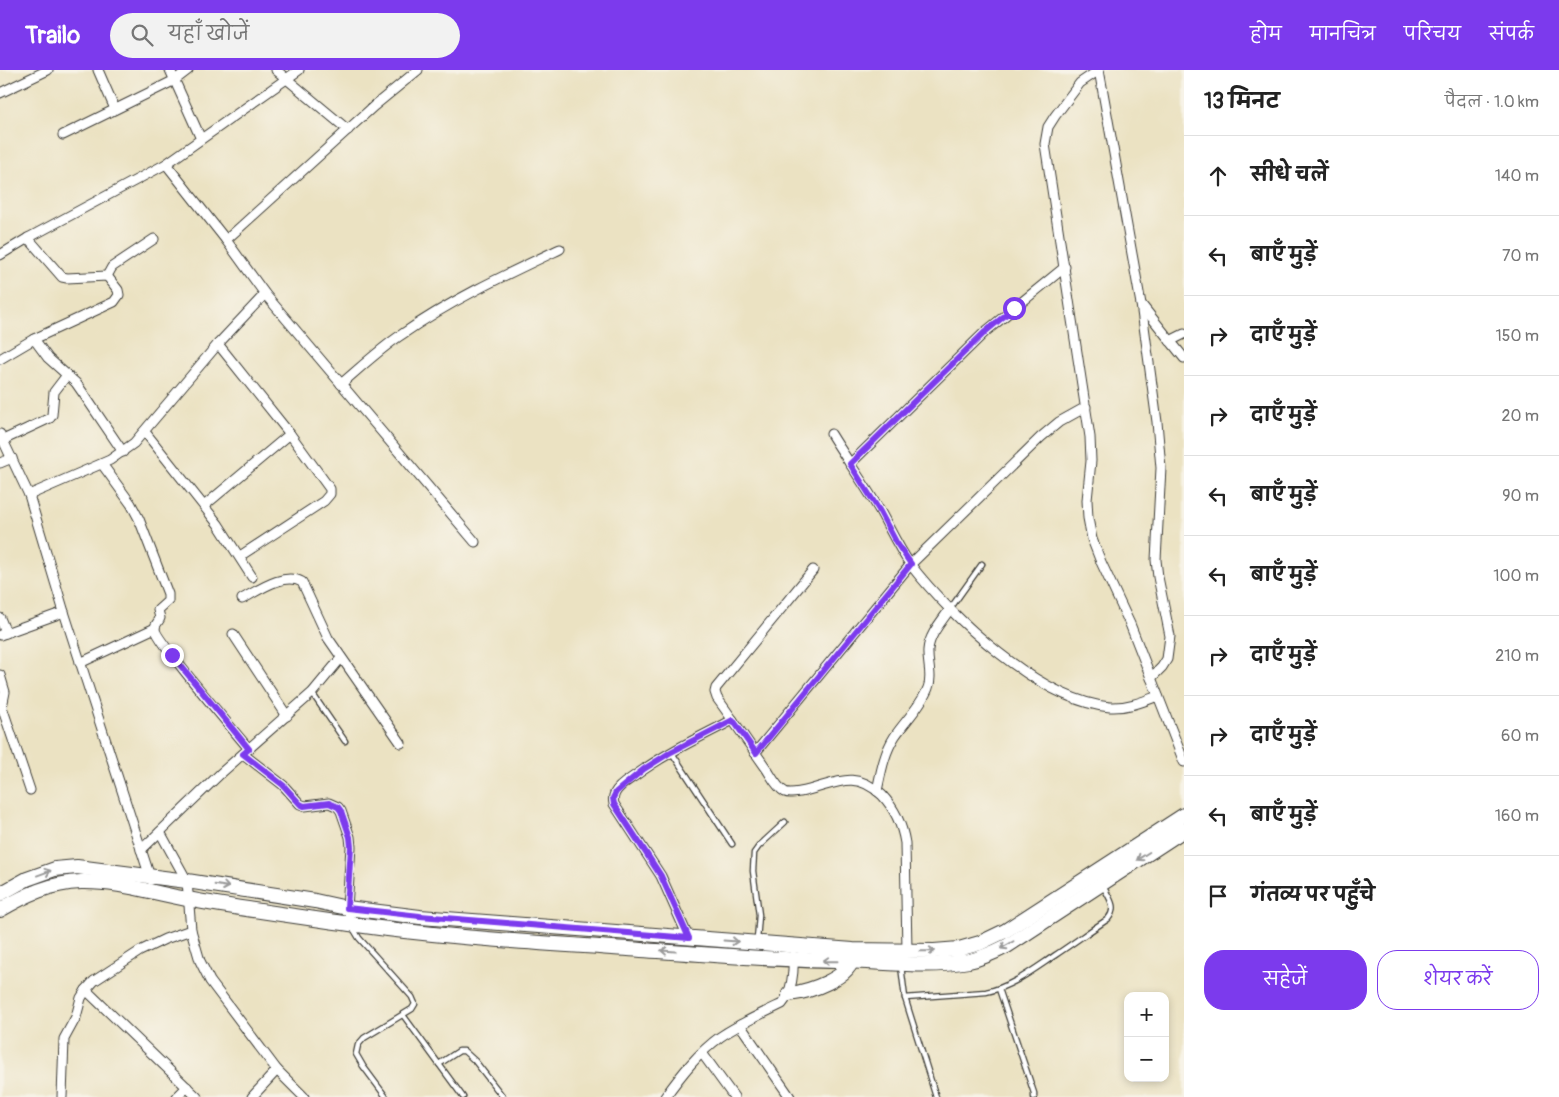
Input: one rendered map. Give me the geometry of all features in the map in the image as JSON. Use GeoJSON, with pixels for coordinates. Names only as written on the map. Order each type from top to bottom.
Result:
{"type":"FeatureCollection","features":[{"type":"Feature","properties":{"kind":"main road"},"geometry":{"type":"LineString","coordinates":[[0,910],[46,887],[64,883],[83,882],[111,884],[189,899],[352,924],[486,940],[794,960],[907,951],[934,951],[980,943],[996,935],[1184,815]]}},
{"type":"Feature","properties":{"kind":"main road"},"geometry":{"type":"LineString","coordinates":[[0,894],[27,879],[55,869],[77,867],[187,881],[315,901],[347,908],[420,916],[793,945],[901,965],[938,964],[970,960],[1007,946],[1184,830]]}},
{"type":"Feature","properties":{"kind":"main road"},"geometry":{"type":"LineString","coordinates":[[789,994],[803,992],[834,978],[842,973],[853,956]]}},
{"type":"Feature","properties":{"kind":"street"},"geometry":{"type":"LineString","coordinates":[[0,94],[48,70]]}},
{"type":"Feature","properties":{"kind":"street"},"geometry":{"type":"LineString","coordinates":[[98,70],[115,109]]}},
{"type":"Feature","properties":{"kind":"street"},"geometry":{"type":"LineString","coordinates":[[170,70],[201,139]]}},
{"type":"Feature","properties":{"kind":"street"},"geometry":{"type":"LineString","coordinates":[[63,136],[175,80],[188,70]]}},
{"type":"Feature","properties":{"kind":"street"},"geometry":{"type":"LineString","coordinates":[[276,70],[348,130]]}},
{"type":"Feature","properties":{"kind":"street"},"geometry":{"type":"LineString","coordinates":[[0,255],[166,164],[299,70]]}},
{"type":"Feature","properties":{"kind":"street"},"geometry":{"type":"LineString","coordinates":[[226,240],[418,70]]}},
{"type":"Feature","properties":{"kind":"street"},"geometry":{"type":"LineString","coordinates":[[1151,678],[1167,659],[1170,636],[1156,560],[1161,468],[1158,422],[1141,304],[1099,70],[1080,84],[1055,116],[1048,127],[1045,144],[1090,437],[1091,461],[1087,500],[1088,518],[1092,539],[1101,562],[1130,624],[1151,678],[1158,696],[1184,762]]}},
{"type":"Feature","properties":{"kind":"street"},"geometry":{"type":"LineString","coordinates":[[166,164],[226,240],[265,294],[475,542]]}},
{"type":"Feature","properties":{"kind":"street"},"geometry":{"type":"LineString","coordinates":[[28,238],[62,277],[107,276]]}},
{"type":"Feature","properties":{"kind":"street"},"geometry":{"type":"LineString","coordinates":[[107,276],[112,267],[154,239]]}},
{"type":"Feature","properties":{"kind":"street"},"geometry":{"type":"LineString","coordinates":[[342,384],[399,336],[438,311],[484,284],[560,249]]}},
{"type":"Feature","properties":{"kind":"street"},"geometry":{"type":"LineString","coordinates":[[850,464],[985,332],[1065,267]]}},
{"type":"Feature","properties":{"kind":"street"},"geometry":{"type":"LineString","coordinates":[[0,359],[34,339],[114,302],[118,298],[118,290],[107,276]]}},
{"type":"Feature","properties":{"kind":"street"},"geometry":{"type":"LineString","coordinates":[[29,495],[102,464],[134,443],[218,344],[265,294]]}},
{"type":"Feature","properties":{"kind":"street"},"geometry":{"type":"LineString","coordinates":[[1141,304],[1184,358]]}},
{"type":"Feature","properties":{"kind":"street"},"geometry":{"type":"LineString","coordinates":[[1170,341],[1184,334]]}},
{"type":"Feature","properties":{"kind":"street"},"geometry":{"type":"LineString","coordinates":[[34,339],[48,358],[83,392],[123,452]]}},
{"type":"Feature","properties":{"kind":"street"},"geometry":{"type":"LineString","coordinates":[[218,344],[290,434],[330,489],[330,494],[324,501],[240,556]]}},
{"type":"Feature","properties":{"kind":"street"},"geometry":{"type":"LineString","coordinates":[[67,375],[54,392],[52,415],[50,418],[1,437],[29,495],[80,663],[155,893]]}},
{"type":"Feature","properties":{"kind":"street"},"geometry":{"type":"LineString","coordinates":[[756,753],[911,564],[1041,437],[1059,422],[1086,407]]}},
{"type":"Feature","properties":{"kind":"street"},"geometry":{"type":"LineString","coordinates":[[144,432],[204,506],[240,556],[252,577]]}},
{"type":"Feature","properties":{"kind":"street"},"geometry":{"type":"LineString","coordinates":[[204,506],[290,434]]}},
{"type":"Feature","properties":{"kind":"street"},"geometry":{"type":"LineString","coordinates":[[831,434],[911,564],[950,609],[992,648],[1029,675],[1062,693],[1109,707],[1126,706],[1158,696]]}},
{"type":"Feature","properties":{"kind":"street"},"geometry":{"type":"LineString","coordinates":[[0,463],[12,458]]}},
{"type":"Feature","properties":{"kind":"street"},"geometry":{"type":"LineString","coordinates":[[80,663],[155,628],[160,618],[158,610],[168,601],[168,594],[139,519],[131,504],[102,464]]}},
{"type":"Feature","properties":{"kind":"street"},"geometry":{"type":"LineString","coordinates":[[813,570],[716,688],[715,692],[717,698],[779,787],[790,794],[855,779],[866,783],[878,791],[893,809],[903,830],[905,843],[907,951]]}},
{"type":"Feature","properties":{"kind":"street"},"geometry":{"type":"LineString","coordinates":[[242,599],[282,580],[297,579],[302,582],[321,626],[341,658],[401,743]]}},
{"type":"Feature","properties":{"kind":"street"},"geometry":{"type":"LineString","coordinates":[[878,791],[888,748],[923,699],[929,686],[929,642],[950,609]]}},
{"type":"Feature","properties":{"kind":"street"},"geometry":{"type":"LineString","coordinates":[[0,618],[3,634],[64,612]]}},
{"type":"Feature","properties":{"kind":"street"},"geometry":{"type":"LineString","coordinates":[[155,628],[156,633],[172,655],[246,751],[283,785],[300,804],[304,806],[329,803],[338,807],[341,811],[350,837],[351,847],[347,908],[352,924]]}},
{"type":"Feature","properties":{"kind":"street"},"geometry":{"type":"LineString","coordinates":[[233,634],[287,716]]}},
{"type":"Feature","properties":{"kind":"street"},"geometry":{"type":"LineString","coordinates":[[141,850],[210,783],[312,692],[341,658]]}},
{"type":"Feature","properties":{"kind":"street"},"geometry":{"type":"LineString","coordinates":[[0,675],[5,692],[2,715],[30,790]]}},
{"type":"Feature","properties":{"kind":"street"},"geometry":{"type":"LineString","coordinates":[[689,938],[661,876],[614,804],[613,798],[622,785],[671,752],[733,720]]}},
{"type":"Feature","properties":{"kind":"street"},"geometry":{"type":"LineString","coordinates":[[160,832],[187,881],[191,930],[200,961],[210,981],[278,1070],[304,1097]]}},
{"type":"Feature","properties":{"kind":"street"},"geometry":{"type":"LineString","coordinates":[[62,1097],[64,1039],[76,1017],[81,998],[86,990],[94,981],[140,951],[165,939],[191,930]]}},
{"type":"Feature","properties":{"kind":"street"},"geometry":{"type":"LineString","coordinates":[[665,1097],[680,1076],[702,1053],[720,1038],[740,1025],[782,1004],[789,994],[794,960],[793,945]]}},
{"type":"Feature","properties":{"kind":"street"},"geometry":{"type":"LineString","coordinates":[[86,990],[198,1097]]}},
{"type":"Feature","properties":{"kind":"street"},"geometry":{"type":"LineString","coordinates":[[740,1025],[790,1097]]}},
{"type":"Feature","properties":{"kind":"street"},"geometry":{"type":"LineString","coordinates":[[702,1053],[734,1097]]}},
{"type":"Feature","properties":{"kind":"street"},"geometry":{"type":"LineString","coordinates":[[252,1097],[278,1070]]}},
{"type":"Feature","properties":{"kind":"street"},"geometry":{"type":"LineString","coordinates":[[177,1097],[187,1087]]}},
{"type":"Feature","properties":{"kind":"lane"},"geometry":{"type":"LineString","coordinates":[[950,609],[982,564]]}},
{"type":"Feature","properties":{"kind":"lane"},"geometry":{"type":"LineString","coordinates":[[312,692],[345,741]]}},
{"type":"Feature","properties":{"kind":"lane"},"geometry":{"type":"LineString","coordinates":[[671,752],[732,844]]}},
{"type":"Feature","properties":{"kind":"lane"},"geometry":{"type":"LineString","coordinates":[[757,943],[758,915],[753,872],[754,852],[785,822]]}},
{"type":"Feature","properties":{"kind":"lane"},"geometry":{"type":"LineString","coordinates":[[905,998],[999,989],[1034,970],[1108,919],[1113,910],[1113,905],[1101,883]]}},
{"type":"Feature","properties":{"kind":"lane"},"geometry":{"type":"LineString","coordinates":[[352,924],[359,938],[412,997],[414,1004],[412,1010],[364,1038],[358,1045],[356,1054],[386,1097]]}},
{"type":"Feature","properties":{"kind":"lane"},"geometry":{"type":"LineString","coordinates":[[901,965],[905,998],[936,1097]]}},
{"type":"Feature","properties":{"kind":"lane"},"geometry":{"type":"LineString","coordinates":[[999,989],[1034,1097]]}},
{"type":"Feature","properties":{"kind":"lane"},"geometry":{"type":"LineString","coordinates":[[403,1015],[463,1097]]}},
{"type":"Feature","properties":{"kind":"lane"},"geometry":{"type":"LineString","coordinates":[[439,1064],[459,1051],[464,1051],[475,1061],[503,1097]]}},
{"type":"Feature","properties":{"kind":"route"},"geometry":{"type":"LineString","coordinates":[[172,655],[249,749],[243,754],[283,785],[300,804],[304,806],[329,803],[338,807],[341,811],[350,837],[351,847],[347,908],[420,916],[689,938],[661,876],[614,804],[613,798],[616,792],[622,785],[644,769],[671,752],[733,720],[756,753],[911,564],[850,464],[985,332],[1014,308]]}}]}
